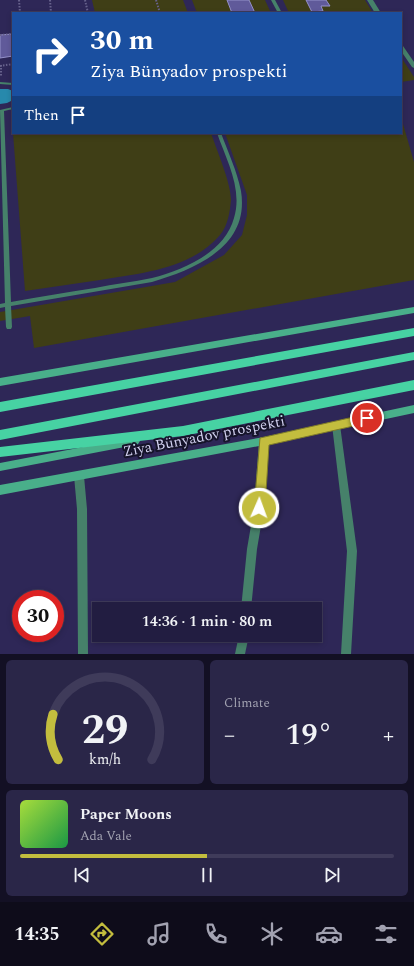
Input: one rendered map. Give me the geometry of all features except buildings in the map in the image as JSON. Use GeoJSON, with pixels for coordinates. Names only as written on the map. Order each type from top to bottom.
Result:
{"type":"FeatureCollection","features":[{"type":"Feature","properties":{"kind":"main road"},"geometry":{"type":"LineString","coordinates":[[0,382],[414,310]]}},
{"type":"Feature","properties":{"kind":"main road"},"geometry":{"type":"LineString","coordinates":[[0,407],[414,332]]}},
{"type":"Feature","properties":{"kind":"main road"},"geometry":{"type":"LineString","coordinates":[[0,435],[414,356]]}},
{"type":"Feature","properties":{"kind":"main road","name":"Ziya Bünyadov prospekti"},"geometry":{"type":"LineString","coordinates":[[0,452],[183,431],[414,385]]}},
{"type":"Feature","properties":{"kind":"main road","name":"Ziya Bünyadov prospekti"},"geometry":{"type":"LineString","coordinates":[[0,490],[264,441],[414,408]]}},
{"type":"Feature","properties":{"kind":"main road"},"geometry":{"type":"LineString","coordinates":[[0,467],[183,431]]}},
{"type":"Feature","properties":{"kind":"street"},"geometry":{"type":"LineString","coordinates":[[370,0],[377,12]]}},
{"type":"Feature","properties":{"kind":"street"},"geometry":{"type":"LineString","coordinates":[[402,48],[414,66]]}},
{"type":"Feature","properties":{"kind":"street"},"geometry":{"type":"LineString","coordinates":[[336,424],[352,552],[346,654]]}},
{"type":"Feature","properties":{"kind":"street"},"geometry":{"type":"LineString","coordinates":[[247,602],[252,549],[259,508],[264,441]]}},
{"type":"Feature","properties":{"kind":"street"},"geometry":{"type":"LineString","coordinates":[[79,476],[82,509],[83,654]]}},
{"type":"Feature","properties":{"kind":"street"},"geometry":{"type":"LineString","coordinates":[[240,654],[243,642]]}},
{"type":"Feature","properties":{"kind":"lane"},"geometry":{"type":"LineString","coordinates":[[273,0],[279,12]]}},
{"type":"Feature","properties":{"kind":"lane"},"geometry":{"type":"LineString","coordinates":[[0,83],[12,84]]}},
{"type":"Feature","properties":{"kind":"lane"},"geometry":{"type":"LineString","coordinates":[[9,327],[1,111],[12,108]]}},
{"type":"Feature","properties":{"kind":"lane"},"geometry":{"type":"LineString","coordinates":[[0,306],[152,280],[174,274],[196,263],[223,244],[232,233],[237,222],[239,200],[237,187],[219,134]]}},
{"type":"Feature","properties":{"kind":"path"},"geometry":{"type":"LineString","coordinates":[[19,0],[20,12]]}},
{"type":"Feature","properties":{"kind":"path"},"geometry":{"type":"LineString","coordinates":[[50,0],[51,12]]}},
{"type":"Feature","properties":{"kind":"path"},"geometry":{"type":"LineString","coordinates":[[85,0],[88,12]]}},
{"type":"Feature","properties":{"kind":"path"},"geometry":{"type":"LineString","coordinates":[[156,0],[160,12]]}},
{"type":"Feature","properties":{"kind":"path"},"geometry":{"type":"LineString","coordinates":[[0,35],[12,34]]}},
{"type":"Feature","properties":{"kind":"path"},"geometry":{"type":"LineString","coordinates":[[0,66],[12,64]]}},
{"type":"Feature","properties":{"kind":"shaded area"},"geometry":{"type":"Polygon","coordinates":[[[92,0],[183,0],[188,12],[95,12],[92,0]]]}},
{"type":"Feature","properties":{"kind":"shaded area"},"geometry":{"type":"Polygon","coordinates":[[[192,0],[265,0],[271,12],[197,12],[192,0]]]}},
{"type":"Feature","properties":{"kind":"shaded area"},"geometry":{"type":"Polygon","coordinates":[[[283,0],[365,0],[372,12],[289,12],[283,0]]]}},
{"type":"Feature","properties":{"kind":"shaded area"},"geometry":{"type":"Polygon","coordinates":[[[402,59],[414,77],[414,80],[402,82],[402,59]]]}},
{"type":"Feature","properties":{"kind":"shaded area"},"geometry":{"type":"Polygon","coordinates":[[[402,120],[414,162],[414,280],[34,348],[30,316],[0,321],[0,312],[175,282],[224,255],[242,235],[247,215],[247,195],[225,134],[402,134],[402,120]]]}},
{"type":"Feature","properties":{"kind":"shaded area"},"geometry":{"type":"Polygon","coordinates":[[[13,134],[211,134],[229,185],[231,200],[228,218],[223,231],[208,246],[195,255],[180,262],[149,272],[25,291],[13,134]]]}},
{"type":"Feature","properties":{"kind":"water"},"geometry":{"type":"Polygon","coordinates":[[[0,89],[12,91],[12,100],[0,104],[0,89]]]}},
{"type":"Feature","properties":{"kind":"route"},"geometry":{"type":"LineString","coordinates":[[259,508],[260,475],[264,441],[367,418]]}}]}
